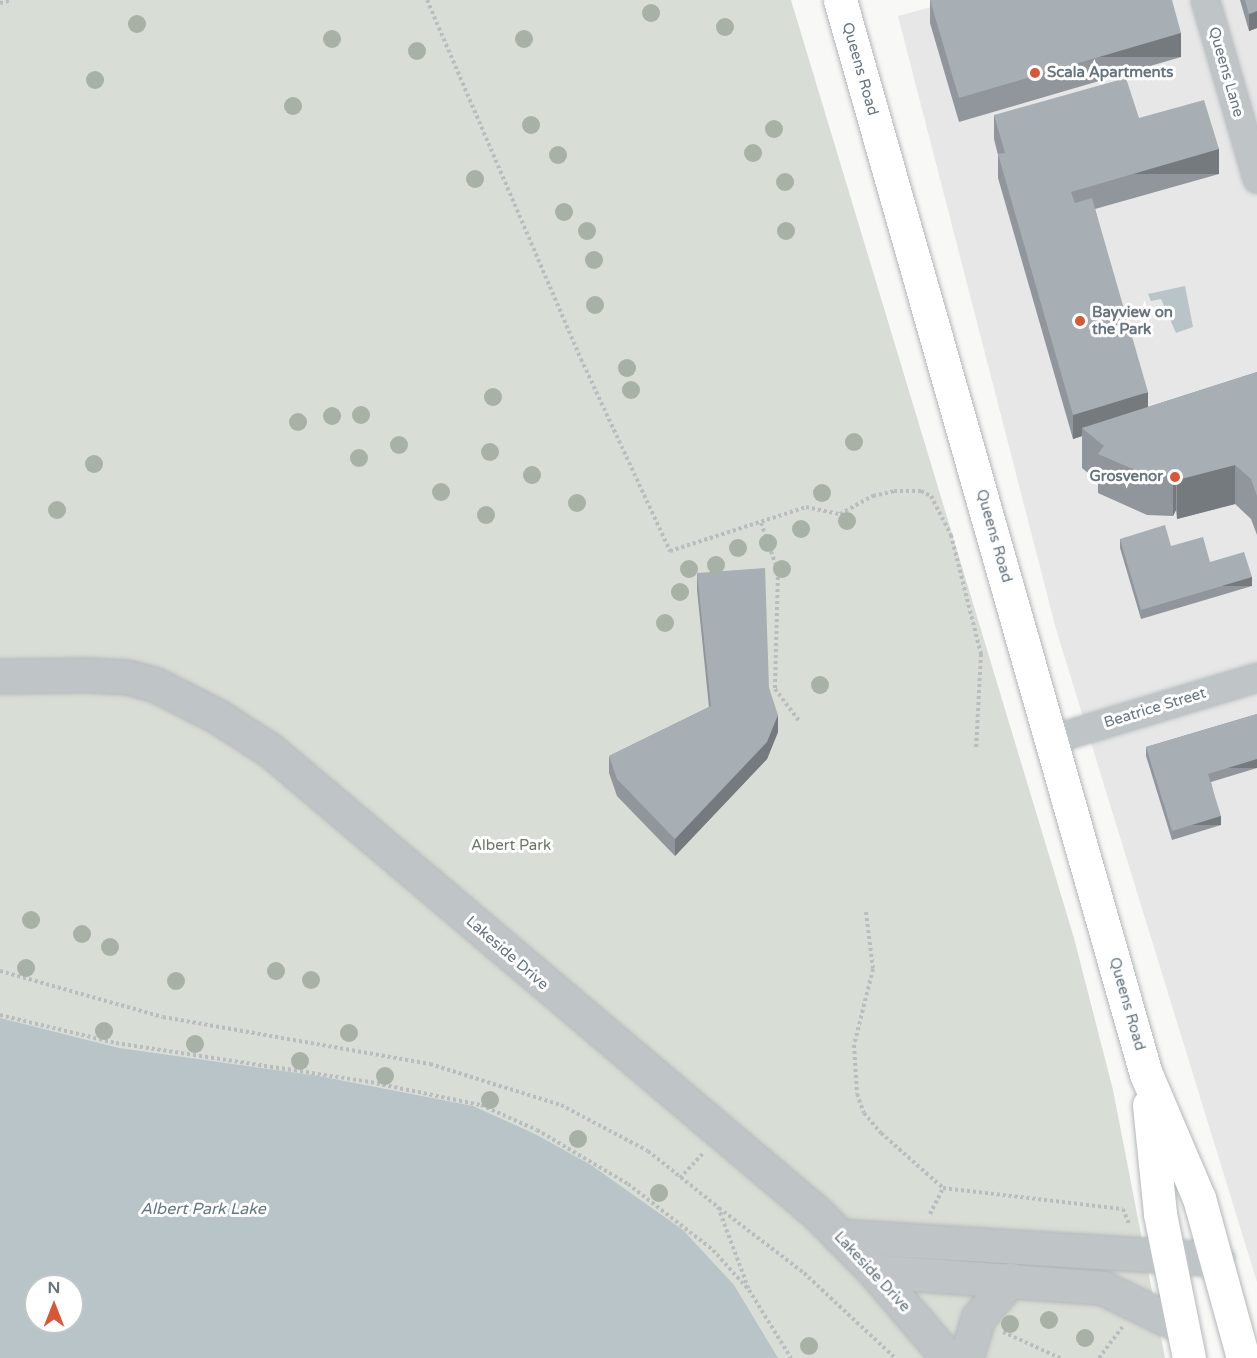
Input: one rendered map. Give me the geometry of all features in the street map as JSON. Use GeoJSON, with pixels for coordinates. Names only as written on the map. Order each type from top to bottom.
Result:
{"type":"FeatureCollection","features":[{"type":"Feature","properties":{"kind":"highway","name":"Queens Road"},"geometry":{"type":"LineString","coordinates":[[843,1],[1146,1074],[1199,1198],[1244,1358]]}},
{"type":"Feature","properties":{"kind":"highway","name":"Queens Road"},"geometry":{"type":"LineString","coordinates":[[1146,1074],[1160,1214],[1189,1358]]}},
{"type":"Feature","properties":{"kind":"street","name":"Queens Lane"},"geometry":{"type":"LineString","coordinates":[[1205,0],[1257,179]]}},
{"type":"Feature","properties":{"kind":"street","name":"Lakeside Drive"},"geometry":{"type":"LineString","coordinates":[[0,676],[88,675],[147,682],[217,717],[270,750],[817,1213],[874,1271],[948,1358]]}},
{"type":"Feature","properties":{"kind":"street","name":"Beatrice Street"},"geometry":{"type":"LineString","coordinates":[[1052,739],[1257,677]]}},
{"type":"Feature","properties":{"kind":"street"},"geometry":{"type":"LineString","coordinates":[[839,1236],[1217,1259]]}},
{"type":"Feature","properties":{"kind":"street"},"geometry":{"type":"LineString","coordinates":[[874,1271],[1103,1288],[1181,1326]]}},
{"type":"Feature","properties":{"kind":"street"},"geometry":{"type":"LineString","coordinates":[[966,1358],[978,1318],[1010,1280]]}},
{"type":"Feature","properties":{"kind":"path"},"geometry":{"type":"LineString","coordinates":[[0,3],[12,0]]}},
{"type":"Feature","properties":{"kind":"path"},"geometry":{"type":"LineString","coordinates":[[427,0],[581,359],[670,551],[806,507],[840,514],[873,496],[894,491],[921,491],[931,496],[951,535],[981,654],[976,750]]}},
{"type":"Feature","properties":{"kind":"path"},"geometry":{"type":"LineString","coordinates":[[761,523],[778,571],[775,689],[800,722]]}},
{"type":"Feature","properties":{"kind":"path"},"geometry":{"type":"LineString","coordinates":[[866,912],[873,969],[855,1045],[858,1094],[864,1113],[881,1133],[943,1188],[957,1193],[1123,1209]]}},
{"type":"Feature","properties":{"kind":"path"},"geometry":{"type":"LineString","coordinates":[[0,971],[140,1011],[430,1064],[523,1090],[561,1105],[648,1151],[804,1273],[893,1358]]}},
{"type":"Feature","properties":{"kind":"path"},"geometry":{"type":"LineString","coordinates":[[0,1015],[116,1043],[365,1081],[481,1105],[537,1130],[628,1184],[713,1250],[749,1290],[791,1358]]}},
{"type":"Feature","properties":{"kind":"path"},"geometry":{"type":"LineString","coordinates":[[929,1216],[943,1188]]}},
{"type":"Feature","properties":{"kind":"path"},"geometry":{"type":"LineString","coordinates":[[718,1207],[749,1290]]}},
{"type":"Feature","properties":{"kind":"path"},"geometry":{"type":"LineString","coordinates":[[978,1318],[1060,1358]]}},
{"type":"Feature","properties":{"kind":"shaded area"},"geometry":{"type":"Polygon","coordinates":[[[958,0],[1257,0],[1257,1282],[1056,629],[898,16],[958,0]]]}},
{"type":"Feature","properties":{"kind":"green space","name":"Albert Park"},"geometry":{"type":"Polygon","coordinates":[[[0,0],[791,0],[1074,938],[1113,1090],[1165,1358],[0,1358],[0,0]]]}},
{"type":"Feature","properties":{"kind":"water"},"geometry":{"type":"Polygon","coordinates":[[[1185,286],[1193,327],[1176,333],[1161,299],[1151,301],[1148,294],[1185,286]]]}},
{"type":"Feature","properties":{"kind":"water","name":"Albert Park Lake"},"geometry":{"type":"Polygon","coordinates":[[[0,1018],[119,1048],[319,1076],[473,1106],[535,1134],[591,1165],[683,1230],[734,1285],[778,1358],[0,1358],[0,1018]]]}},
{"type":"Feature","properties":{"kind":"building","name":"Scala Apartments"},"geometry":{"type":"Polygon","coordinates":[[[930,0],[1172,0],[1181,33],[959,98],[930,0]]]}},
{"type":"Feature","properties":{"kind":"building"},"geometry":{"type":"Polygon","coordinates":[[[1245,0],[1257,0],[1257,11],[1249,14],[1245,0]]]}},
{"type":"Feature","properties":{"kind":"building","name":"Bayview on the Park"},"geometry":{"type":"Polygon","coordinates":[[[1126,78],[1139,118],[1204,100],[1219,149],[1071,192],[1075,203],[1092,198],[1148,392],[1073,415],[998,154],[1005,153],[994,115],[1126,78]]]}},
{"type":"Feature","properties":{"kind":"building"},"geometry":{"type":"Polygon","coordinates":[[[1257,372],[1257,496],[1251,479],[1235,465],[1177,480],[1176,471],[1173,476],[1147,475],[1098,454],[1104,446],[1082,428],[1257,372]]]}},
{"type":"Feature","properties":{"kind":"building"},"geometry":{"type":"Polygon","coordinates":[[[1165,525],[1171,546],[1203,537],[1210,562],[1244,552],[1252,577],[1141,610],[1120,539],[1165,525]]]}},
{"type":"Feature","properties":{"kind":"building"},"geometry":{"type":"Polygon","coordinates":[[[765,568],[769,688],[778,715],[767,742],[675,839],[617,779],[609,756],[711,706],[697,573],[765,568]]]}},
{"type":"Feature","properties":{"kind":"building"},"geometry":{"type":"Polygon","coordinates":[[[1257,714],[1257,759],[1208,774],[1221,816],[1172,831],[1146,747],[1257,714]]]}},
{"type":"Feature","properties":{"kind":"place","name":"Scala Apartments"},"geometry":{"type":"Point","coordinates":[1035,73]}},
{"type":"Feature","properties":{"kind":"place","name":"Bayview on the Park"},"geometry":{"type":"Point","coordinates":[1080,321]}},
{"type":"Feature","properties":{"kind":"place","name":"Grosvenor"},"geometry":{"type":"Point","coordinates":[1175,477]}}]}
